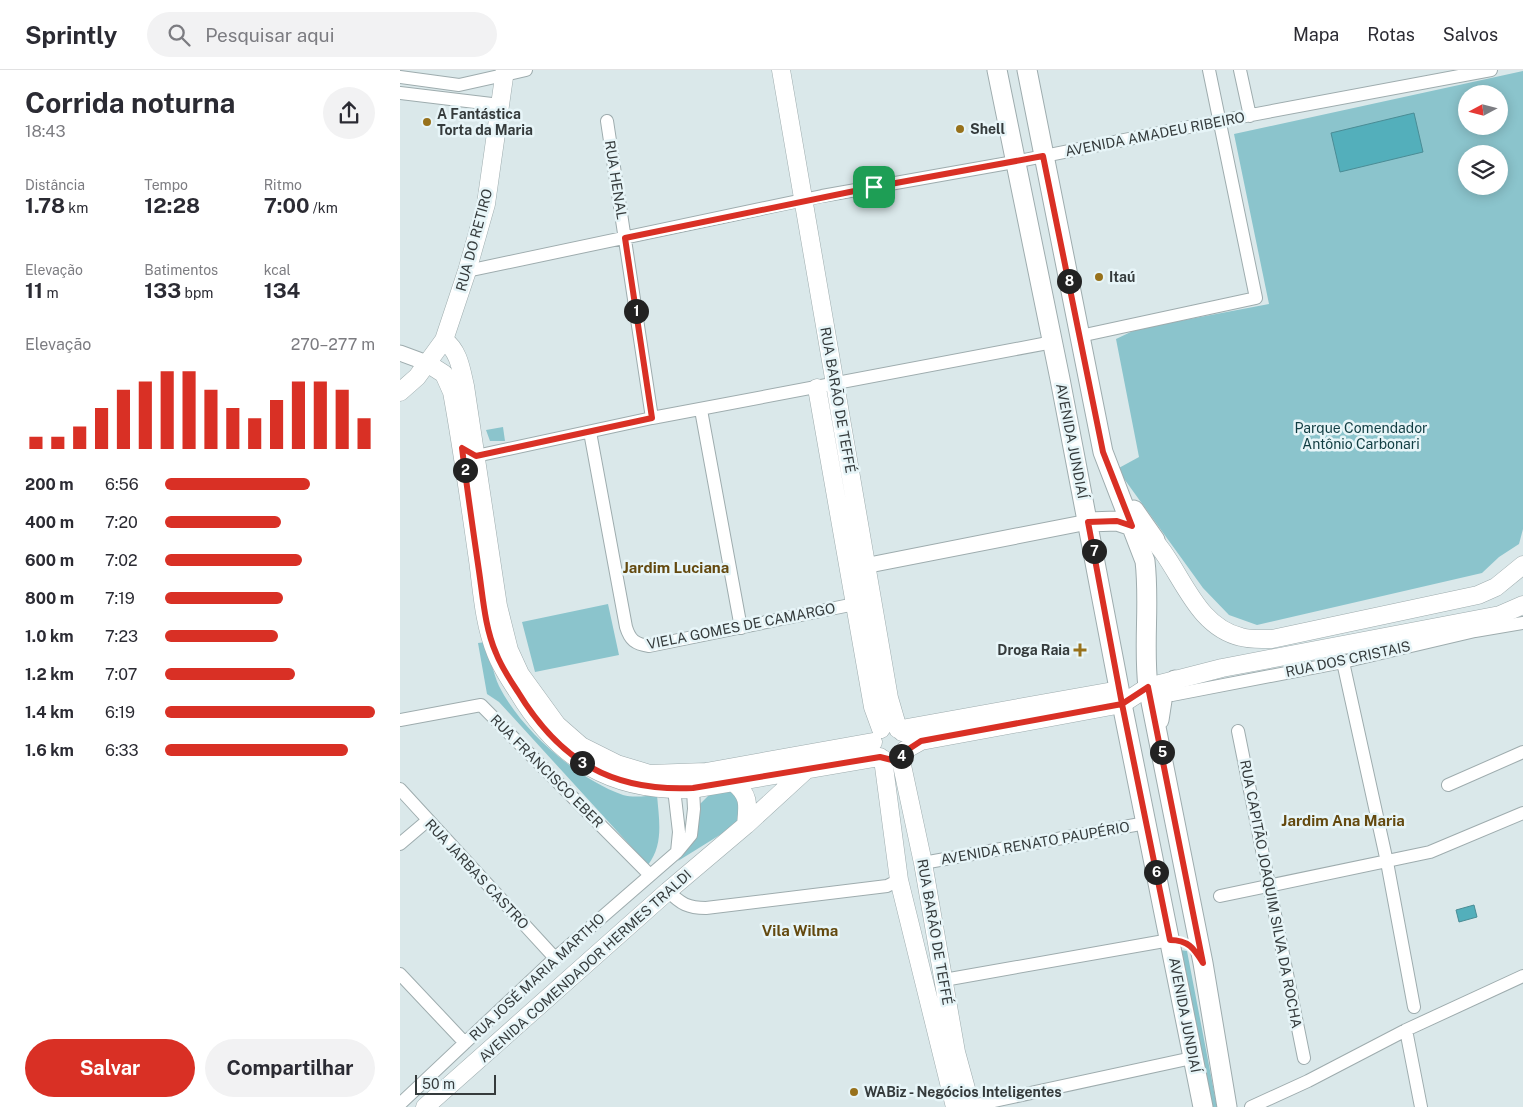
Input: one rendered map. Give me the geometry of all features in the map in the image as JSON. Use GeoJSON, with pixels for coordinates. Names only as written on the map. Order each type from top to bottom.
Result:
{"type":"FeatureCollection","features":[{"type":"Feature","properties":{"kind":"main road","name":"RUA BARÃO DE TEFFÉ"},"geometry":{"type":"LineString","coordinates":[[781,70],[889,698],[890,744],[899,880],[942,1057],[965,1107]]}},
{"type":"Feature","properties":{"kind":"main road","name":"AVENIDA JUNDIAÍ"},"geometry":{"type":"LineString","coordinates":[[997,70],[1014,162],[1053,342],[1120,697],[1203,1107]]}},
{"type":"Feature","properties":{"kind":"main road","name":"AVENIDA JUNDIAÍ"},"geometry":{"type":"LineString","coordinates":[[1026,70],[1103,452],[1145,561],[1147,578],[1145,664],[1148,687],[1158,728],[1203,963],[1227,1107]]}},
{"type":"Feature","properties":{"kind":"main road","name":"RUA DO RETIRO"},"geometry":{"type":"LineString","coordinates":[[400,392],[427,363],[444,340],[467,271],[486,204],[504,72]]}},
{"type":"Feature","properties":{"kind":"main road"},"geometry":{"type":"LineString","coordinates":[[444,340],[453,348],[458,358],[465,386],[469,452],[485,610],[495,652],[528,709],[547,734],[573,758],[615,778],[647,787],[693,788],[807,769],[890,744],[907,728],[1120,697],[1148,687],[1174,688]]}},
{"type":"Feature","properties":{"kind":"main road"},"geometry":{"type":"LineString","coordinates":[[427,363],[444,374],[452,392],[469,452],[498,606],[509,650],[520,674],[538,701],[557,725],[581,746],[618,764],[642,771],[672,774],[706,772],[890,744]]}},
{"type":"Feature","properties":{"kind":"main road","name":"RUA BARÃO DE TEFFÉ"},"geometry":{"type":"LineString","coordinates":[[817,388],[873,708],[890,744],[923,863],[965,1107]]}},
{"type":"Feature","properties":{"kind":"main road"},"geometry":{"type":"LineString","coordinates":[[820,406],[833,411],[840,418]]}},
{"type":"Feature","properties":{"kind":"main road"},"geometry":{"type":"LineString","coordinates":[[1111,475],[1183,585],[1208,618],[1227,632],[1242,638],[1281,637],[1478,595],[1496,587],[1521,571]]}},
{"type":"Feature","properties":{"kind":"main road"},"geometry":{"type":"LineString","coordinates":[[1088,522],[1117,521],[1140,528],[1155,540]]}},
{"type":"Feature","properties":{"kind":"main road"},"geometry":{"type":"LineString","coordinates":[[1158,728],[1163,694],[1174,688],[1500,615],[1523,605]]}},
{"type":"Feature","properties":{"kind":"main road","name":"AVENIDA COMENDADOR HERMES TRALDI"},"geometry":{"type":"LineString","coordinates":[[425,1107],[668,890],[746,825],[807,769]]}},
{"type":"Feature","properties":{"kind":"main road"},"geometry":{"type":"LineString","coordinates":[[733,782],[744,791],[748,806],[746,825]]}},
{"type":"Feature","properties":{"kind":"main road"},"geometry":{"type":"LineString","coordinates":[[899,880],[914,867],[923,863]]}},
{"type":"Feature","properties":{"kind":"main road"},"geometry":{"type":"LineString","coordinates":[[1170,940],[1182,940],[1193,946],[1203,963]]}},
{"type":"Feature","properties":{"kind":"main road"},"geometry":{"type":"LineString","coordinates":[[926,991],[936,982],[944,980]]}},
{"type":"Feature","properties":{"kind":"street"},"geometry":{"type":"LineString","coordinates":[[400,78],[459,85],[504,72],[526,70]]}},
{"type":"Feature","properties":{"kind":"street"},"geometry":{"type":"LineString","coordinates":[[1080,336],[1256,298],[1208,70]]}},
{"type":"Feature","properties":{"kind":"street"},"geometry":{"type":"LineString","coordinates":[[1240,70],[1250,116]]}},
{"type":"Feature","properties":{"kind":"street","name":"AVENIDA AMADEU RIBEIRO"},"geometry":{"type":"LineString","coordinates":[[467,271],[804,200],[1014,162],[1219,120],[1250,116],[1491,70]]}},
{"type":"Feature","properties":{"kind":"street"},"geometry":{"type":"LineString","coordinates":[[400,93],[500,105]]}},
{"type":"Feature","properties":{"kind":"street","name":"RUA HENAL"},"geometry":{"type":"LineString","coordinates":[[608,121],[652,418]]}},
{"type":"Feature","properties":{"kind":"street"},"geometry":{"type":"LineString","coordinates":[[469,452],[590,432],[652,418],[1053,342]]}},
{"type":"Feature","properties":{"kind":"street"},"geometry":{"type":"LineString","coordinates":[[400,353],[427,363]]}},
{"type":"Feature","properties":{"kind":"street"},"geometry":{"type":"LineString","coordinates":[[701,410],[742,628]]}},
{"type":"Feature","properties":{"kind":"street","name":"VIELA GOMES DE CAMARGO"},"geometry":{"type":"LineString","coordinates":[[590,432],[629,638],[638,644],[649,646],[855,604]]}},
{"type":"Feature","properties":{"kind":"street"},"geometry":{"type":"LineString","coordinates":[[849,570],[866,565],[1088,522]]}},
{"type":"Feature","properties":{"kind":"street","name":"RUA DOS CRISTAIS"},"geometry":{"type":"LineString","coordinates":[[1224,676],[1343,662],[1475,631],[1523,623]]}},
{"type":"Feature","properties":{"kind":"street"},"geometry":{"type":"LineString","coordinates":[[1343,662],[1387,862],[1414,1006]]}},
{"type":"Feature","properties":{"kind":"street","name":"RUA FRANCISCO EBER"},"geometry":{"type":"LineString","coordinates":[[400,720],[481,705],[650,875]]}},
{"type":"Feature","properties":{"kind":"street","name":"RUA CAPITÃO JOAQUIM SILVA DA ROCHA"},"geometry":{"type":"LineString","coordinates":[[1238,731],[1304,1058]]}},
{"type":"Feature","properties":{"kind":"street"},"geometry":{"type":"LineString","coordinates":[[1448,785],[1523,752]]}},
{"type":"Feature","properties":{"kind":"street","name":"RUA JOSÉ MARIA MARTHO"},"geometry":{"type":"LineString","coordinates":[[400,1104],[555,958],[677,852],[691,835],[694,809],[693,788]]}},
{"type":"Feature","properties":{"kind":"street","name":"RUA JARBAS CASTRO"},"geometry":{"type":"LineString","coordinates":[[400,789],[555,958]]}},
{"type":"Feature","properties":{"kind":"street"},"geometry":{"type":"LineString","coordinates":[[674,789],[679,832],[677,852]]}},
{"type":"Feature","properties":{"kind":"street"},"geometry":{"type":"LineString","coordinates":[[1220,896],[1430,852],[1523,814]]}},
{"type":"Feature","properties":{"kind":"street"},"geometry":{"type":"LineString","coordinates":[[400,844],[427,820]]}},
{"type":"Feature","properties":{"kind":"street","name":"AVENIDA RENATO PAUPÉRIO"},"geometry":{"type":"LineString","coordinates":[[923,863],[1146,823]]}},
{"type":"Feature","properties":{"kind":"street"},"geometry":{"type":"LineString","coordinates":[[668,890],[681,904],[692,908],[706,908],[887,886],[899,880]]}},
{"type":"Feature","properties":{"kind":"street"},"geometry":{"type":"LineString","coordinates":[[944,980],[1170,940]]}},
{"type":"Feature","properties":{"kind":"street"},"geometry":{"type":"LineString","coordinates":[[400,974],[465,1043]]}},
{"type":"Feature","properties":{"kind":"street"},"geometry":{"type":"LineString","coordinates":[[1251,1107],[1308,1081],[1406,1030],[1523,976]]}},
{"type":"Feature","properties":{"kind":"street"},"geometry":{"type":"LineString","coordinates":[[1406,1030],[1421,1107]]}},
{"type":"Feature","properties":{"kind":"street"},"geometry":{"type":"LineString","coordinates":[[965,1107],[1192,1058]]}},
{"type":"Feature","properties":{"kind":"green space","name":"Parque Comendador Antônio Carbonari"},"geometry":{"type":"Polygon","coordinates":[[[1523,71],[1523,529],[1519,544],[1499,557],[1482,573],[1257,625],[1229,615],[1203,588],[1117,469],[1139,457],[1116,339],[1137,329],[1269,304],[1234,134],[1458,85],[1458,135],[1508,135],[1508,85],[1459,85],[1523,71]]]}},
{"type":"Feature","properties":{"kind":"green space"},"geometry":{"type":"Polygon","coordinates":[[[503,427],[505,441],[490,441],[486,430],[503,427]]]}},
{"type":"Feature","properties":{"kind":"green space"},"geometry":{"type":"Polygon","coordinates":[[[608,604],[619,655],[535,672],[522,622],[608,604]]]}},
{"type":"Feature","properties":{"kind":"green space"},"geometry":{"type":"Polygon","coordinates":[[[486,642],[497,681],[509,703],[536,736],[552,751],[569,765],[605,788],[627,796],[657,795],[658,840],[653,857],[648,865],[499,702],[487,694],[478,643],[486,642]]]}},
{"type":"Feature","properties":{"kind":"green space"},"geometry":{"type":"Polygon","coordinates":[[[733,790],[744,815],[731,828],[678,861],[695,835],[700,804],[713,791],[733,790]]]}},
{"type":"Feature","properties":{"kind":"green space"},"geometry":{"type":"Polygon","coordinates":[[[1180,950],[1187,951],[1217,1107],[1209,1107],[1180,950]]]}},
{"type":"Feature","properties":{"kind":"shaded area"},"geometry":{"type":"Polygon","coordinates":[[[1414,113],[1423,152],[1340,172],[1331,133],[1414,113]]]}},
{"type":"Feature","properties":{"kind":"shaded area"},"geometry":{"type":"Polygon","coordinates":[[[1474,905],[1477,917],[1459,922],[1456,910],[1474,905]]]}},
{"type":"Feature","properties":{"kind":"place","name":"A Fantástica Torta da Maria"},"geometry":{"type":"Point","coordinates":[427,122]}},
{"type":"Feature","properties":{"kind":"place","name":"Shell"},"geometry":{"type":"Point","coordinates":[960,129]}},
{"type":"Feature","properties":{"kind":"place","name":"Itaú"},"geometry":{"type":"Point","coordinates":[1099,277]}},
{"type":"Feature","properties":{"kind":"place","name":"Droga Raia"},"geometry":{"type":"Point","coordinates":[1080,650]}},
{"type":"Feature","properties":{"kind":"place","name":"WABiz - Negócios Inteligentes"},"geometry":{"type":"Point","coordinates":[854,1092]}},
{"type":"Feature","properties":{"kind":"district","name":"Jardim Luciana"},"geometry":{"type":"Point","coordinates":[676,568]}},
{"type":"Feature","properties":{"kind":"district","name":"Jardim Ana Maria"},"geometry":{"type":"Point","coordinates":[1343,821]}},
{"type":"Feature","properties":{"kind":"district","name":"Vila Wilma"},"geometry":{"type":"Point","coordinates":[800,931]}},
{"type":"Feature","properties":{"kind":"route"},"geometry":{"type":"LineString","coordinates":[[874,187],[625,238],[652,418],[476,456],[462,448],[485,610],[495,652],[528,709],[547,734],[573,758],[615,778],[647,787],[674,789],[733,782],[880,757],[892,760],[921,741],[1122,704],[1148,687],[1158,728],[1203,963],[1193,946],[1182,940],[1170,940],[1122,704],[1088,522],[1102,520],[1117,521],[1132,526],[1103,452],[1043,156],[874,187]]}}]}
